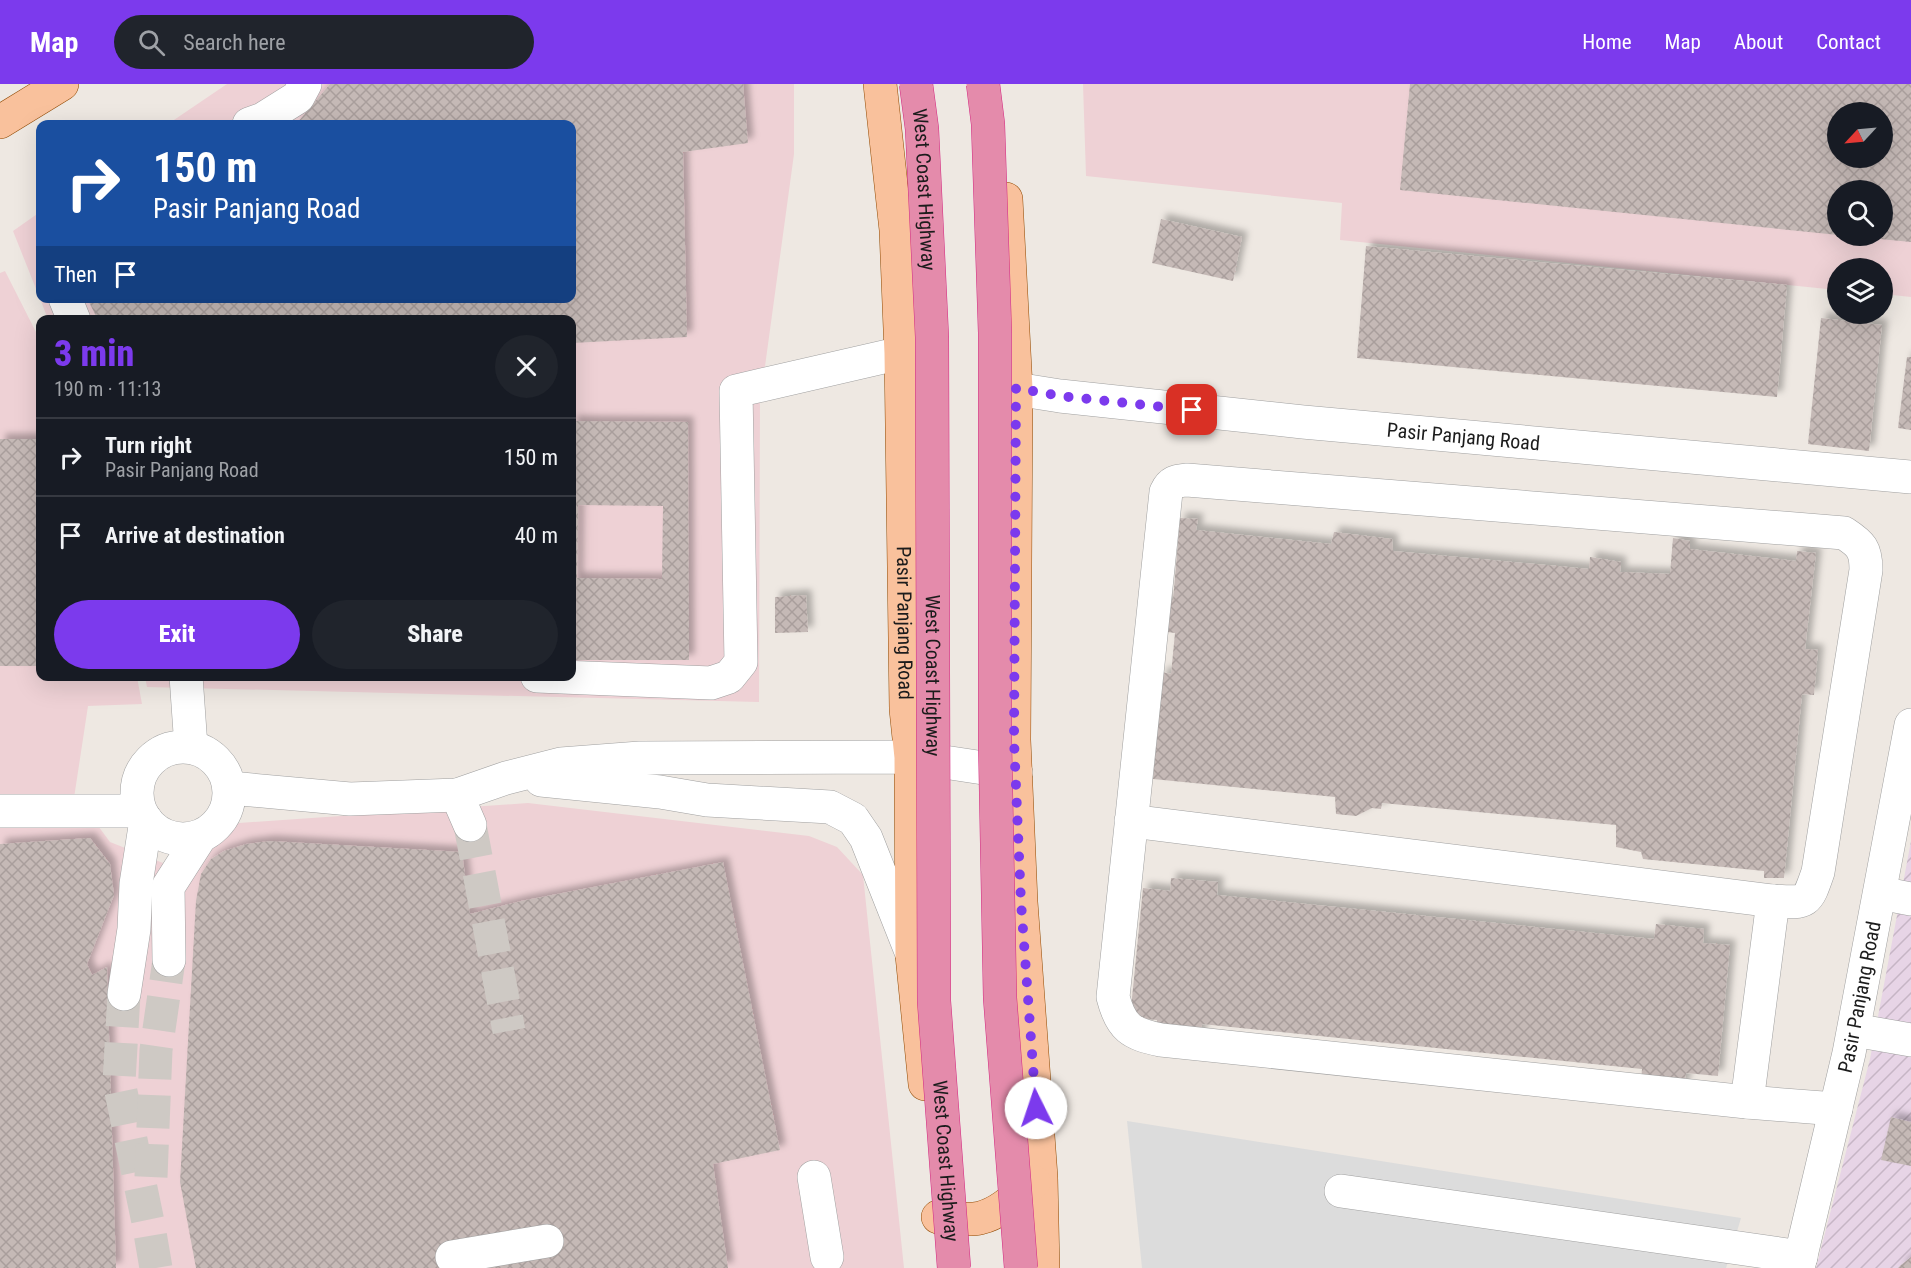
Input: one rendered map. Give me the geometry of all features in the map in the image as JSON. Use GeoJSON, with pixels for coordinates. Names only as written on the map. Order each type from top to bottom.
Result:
{"type":"FeatureCollection","features":[{"type":"Feature","properties":{"kind":"highway","name":"West Coast Highway"},"geometry":{"type":"LineString","coordinates":[[916,84],[922,129],[932,337],[934,1001],[954,1268]]}},
{"type":"Feature","properties":{"kind":"highway"},"geometry":{"type":"LineString","coordinates":[[983,84],[988,124],[995,333],[994,741],[1000,998],[1021,1268]]}},
{"type":"Feature","properties":{"kind":"main road"},"geometry":{"type":"LineString","coordinates":[[0,122],[62,84]]}},
{"type":"Feature","properties":{"kind":"main road","name":"Pasir Panjang Road"},"geometry":{"type":"LineString","coordinates":[[880,84],[896,230],[901,353],[912,956],[945,1268]]}},
{"type":"Feature","properties":{"kind":"main road"},"geometry":{"type":"LineString","coordinates":[[996,84],[1007,208],[1016,388],[1014,733],[1021,902],[1041,1177],[1044,1268]]}},
{"type":"Feature","properties":{"kind":"main road"},"geometry":{"type":"LineString","coordinates":[[938,1217],[968,1220],[982,1218],[1005,1206],[1041,1177]]}},
{"type":"Feature","properties":{"kind":"lane"},"geometry":{"type":"LineString","coordinates":[[256,120],[264,119],[297,97],[305,84]]}},
{"type":"Feature","properties":{"kind":"lane"},"geometry":{"type":"LineString","coordinates":[[576,678],[711,683],[729,677],[741,662],[736,391],[901,353]]}},
{"type":"Feature","properties":{"kind":"lane","name":"Pasir Panjang Road"},"geometry":{"type":"LineString","coordinates":[[1016,388],[1060,396],[1303,422],[1911,477]]}},
{"type":"Feature","properties":{"kind":"lane"},"geometry":{"type":"LineString","coordinates":[[1131,821],[1773,901],[1803,901],[1810,896],[1818,872],[1866,570],[1866,555],[1858,542],[1844,533],[1187,480],[1176,481],[1169,485],[1166,492],[1131,821],[1113,997],[1116,1009],[1125,1025],[1138,1035],[1172,1041],[1836,1110]]}},
{"type":"Feature","properties":{"kind":"lane"},"geometry":{"type":"LineString","coordinates":[[186,681],[191,747]]}},
{"type":"Feature","properties":{"kind":"lane","name":"Pasir Panjang Road"},"geometry":{"type":"LineString","coordinates":[[1800,1262],[1854,1030],[1895,896],[1911,724]]}},
{"type":"Feature","properties":{"kind":"lane"},"geometry":{"type":"LineString","coordinates":[[0,811],[143,816],[157,831],[170,838],[185,840],[200,837],[213,829],[223,817],[229,804],[230,788],[226,773],[217,761],[205,752],[191,747],[175,747],[159,753],[147,763],[139,778],[136,795],[143,816],[134,929],[124,994]]}},
{"type":"Feature","properties":{"kind":"lane"},"geometry":{"type":"LineString","coordinates":[[230,788],[350,799],[458,795],[506,778],[561,764],[640,758],[910,757],[1016,773]]}},
{"type":"Feature","properties":{"kind":"lane"},"geometry":{"type":"LineString","coordinates":[[506,778],[660,792],[707,800],[830,807],[853,819],[866,838],[912,956]]}},
{"type":"Feature","properties":{"kind":"lane"},"geometry":{"type":"LineString","coordinates":[[458,795],[470,825]]}},
{"type":"Feature","properties":{"kind":"lane"},"geometry":{"type":"LineString","coordinates":[[169,960],[168,887],[200,837]]}},
{"type":"Feature","properties":{"kind":"lane"},"geometry":{"type":"LineString","coordinates":[[1747,1102],[1773,901]]}},
{"type":"Feature","properties":{"kind":"lane"},"geometry":{"type":"LineString","coordinates":[[1854,1030],[1911,1041]]}},
{"type":"Feature","properties":{"kind":"lane"},"geometry":{"type":"LineString","coordinates":[[814,1177],[827,1257]]}},
{"type":"Feature","properties":{"kind":"lane"},"geometry":{"type":"LineString","coordinates":[[1341,1191],[1800,1262]]}},
{"type":"Feature","properties":{"kind":"lane"},"geometry":{"type":"LineString","coordinates":[[452,1257],[547,1241]]}},
{"type":"Feature","properties":{"kind":"shaded area"},"geometry":{"type":"Polygon","coordinates":[[[227,84],[794,84],[794,154],[760,403],[759,702],[147,687],[146,681],[576,681],[576,315],[46,315],[42,303],[576,303],[576,120],[174,120],[227,84]]]}},
{"type":"Feature","properties":{"kind":"shaded area"},"geometry":{"type":"Polygon","coordinates":[[[1083,84],[1911,84],[1911,297],[1893,295],[1893,258],[1827,258],[1827,289],[1340,240],[1342,203],[1086,176],[1083,84]]]}},
{"type":"Feature","properties":{"kind":"shaded area"},"geometry":{"type":"Polygon","coordinates":[[[36,215],[36,289],[13,231],[36,215]]]}},
{"type":"Feature","properties":{"kind":"shaded area"},"geometry":{"type":"Polygon","coordinates":[[[5,271],[36,332],[36,681],[138,681],[142,704],[88,706],[74,798],[110,842],[168,865],[211,843],[239,823],[528,803],[809,836],[837,847],[863,875],[904,1268],[0,1268],[0,273],[5,271]]]}},
{"type":"Feature","properties":{"kind":"shaded area"},"geometry":{"type":"Polygon","coordinates":[[[1911,841],[1911,1268],[1816,1268],[1870,1059],[1911,841]]]}},
{"type":"Feature","properties":{"kind":"shaded area"},"geometry":{"type":"Polygon","coordinates":[[[1127,1121],[1741,1218],[1726,1268],[1142,1268],[1127,1121]]]}},
{"type":"Feature","properties":{"kind":"building"},"geometry":{"type":"Polygon","coordinates":[[[330,84],[743,84],[748,143],[683,152],[687,337],[576,343],[576,315],[96,315],[90,303],[576,303],[576,120],[299,120],[330,84]]]}},
{"type":"Feature","properties":{"kind":"building"},"geometry":{"type":"Polygon","coordinates":[[[1410,84],[1911,84],[1911,242],[1893,240],[1893,180],[1827,180],[1827,234],[1400,190],[1410,84]]]}},
{"type":"Feature","properties":{"kind":"building"},"geometry":{"type":"Polygon","coordinates":[[[1161,219],[1242,237],[1233,281],[1152,263],[1161,219]]]}},
{"type":"Feature","properties":{"kind":"building"},"geometry":{"type":"Polygon","coordinates":[[[1366,246],[1787,285],[1777,397],[1357,358],[1366,246]]]}},
{"type":"Feature","properties":{"kind":"building"},"geometry":{"type":"Polygon","coordinates":[[[1821,318],[1827,319],[1827,324],[1882,325],[1869,451],[1808,444],[1821,318]]]}},
{"type":"Feature","properties":{"kind":"building"},"geometry":{"type":"Polygon","coordinates":[[[1907,357],[1911,357],[1911,430],[1898,428],[1907,357]]]}},
{"type":"Feature","properties":{"kind":"building"},"geometry":{"type":"Polygon","coordinates":[[[576,421],[688,422],[689,660],[576,660],[576,421]],[[578,505],[577,578],[662,579],[663,506],[578,505]]]}},
{"type":"Feature","properties":{"kind":"building"},"geometry":{"type":"Polygon","coordinates":[[[0,439],[36,439],[36,666],[0,666],[0,439]]]}},
{"type":"Feature","properties":{"kind":"building"},"geometry":{"type":"Polygon","coordinates":[[[1180,518],[1198,519],[1196,530],[1331,544],[1334,532],[1392,539],[1393,551],[1589,569],[1590,557],[1621,562],[1620,572],[1670,574],[1673,538],[1690,541],[1690,549],[1796,561],[1797,551],[1816,553],[1805,649],[1818,650],[1814,695],[1802,694],[1784,878],[1764,878],[1764,871],[1643,859],[1641,852],[1616,847],[1616,825],[1382,803],[1381,809],[1372,808],[1356,816],[1336,814],[1335,797],[1153,779],[1162,672],[1171,674],[1175,633],[1159,631],[1161,601],[1173,600],[1180,518]]]}},
{"type":"Feature","properties":{"kind":"building"},"geometry":{"type":"Polygon","coordinates":[[[806,595],[808,632],[775,633],[775,597],[806,595]]]}},
{"type":"Feature","properties":{"kind":"building"},"geometry":{"type":"Polygon","coordinates":[[[90,838],[110,864],[114,895],[87,964],[92,975],[107,967],[116,1268],[0,1268],[0,844],[90,838]]]}},
{"type":"Feature","properties":{"kind":"building"},"geometry":{"type":"Polygon","coordinates":[[[270,841],[462,852],[470,914],[521,901],[723,862],[780,1150],[713,1164],[728,1268],[196,1268],[180,1182],[196,901],[201,874],[211,859],[224,851],[246,844],[270,841]]]}},
{"type":"Feature","properties":{"kind":"building"},"geometry":{"type":"Polygon","coordinates":[[[1171,878],[1218,882],[1217,895],[1654,939],[1656,924],[1704,929],[1703,943],[1730,945],[1718,1076],[1686,1073],[1684,1087],[1641,1082],[1642,1069],[1202,1024],[1200,1039],[1156,1034],[1157,1020],[1130,1018],[1143,888],[1170,891],[1171,878]]]}},
{"type":"Feature","properties":{"kind":"building"},"geometry":{"type":"Polygon","coordinates":[[[1891,1117],[1911,1122],[1911,1166],[1881,1160],[1891,1117]]]}},
{"type":"Feature","properties":{"kind":"building"},"geometry":{"type":"Polygon","coordinates":[[[1911,1257],[1911,1268],[1898,1268],[1901,1265],[1911,1257]]]}},
{"type":"Feature","properties":{"kind":"tunnel"},"geometry":{"type":"LineString","coordinates":[[470,825],[509,1031]]}},
{"type":"Feature","properties":{"kind":"tunnel"},"geometry":{"type":"LineString","coordinates":[[151,1177],[156,1050],[169,960]]}},
{"type":"Feature","properties":{"kind":"tunnel"},"geometry":{"type":"LineString","coordinates":[[124,994],[119,1082],[156,1268]]}},
{"type":"Feature","properties":{"kind":"route"},"geometry":{"type":"LineString","coordinates":[[1036,1108],[1021,902],[1014,740],[1016,388],[1060,396],[1192,410]]}}]}
